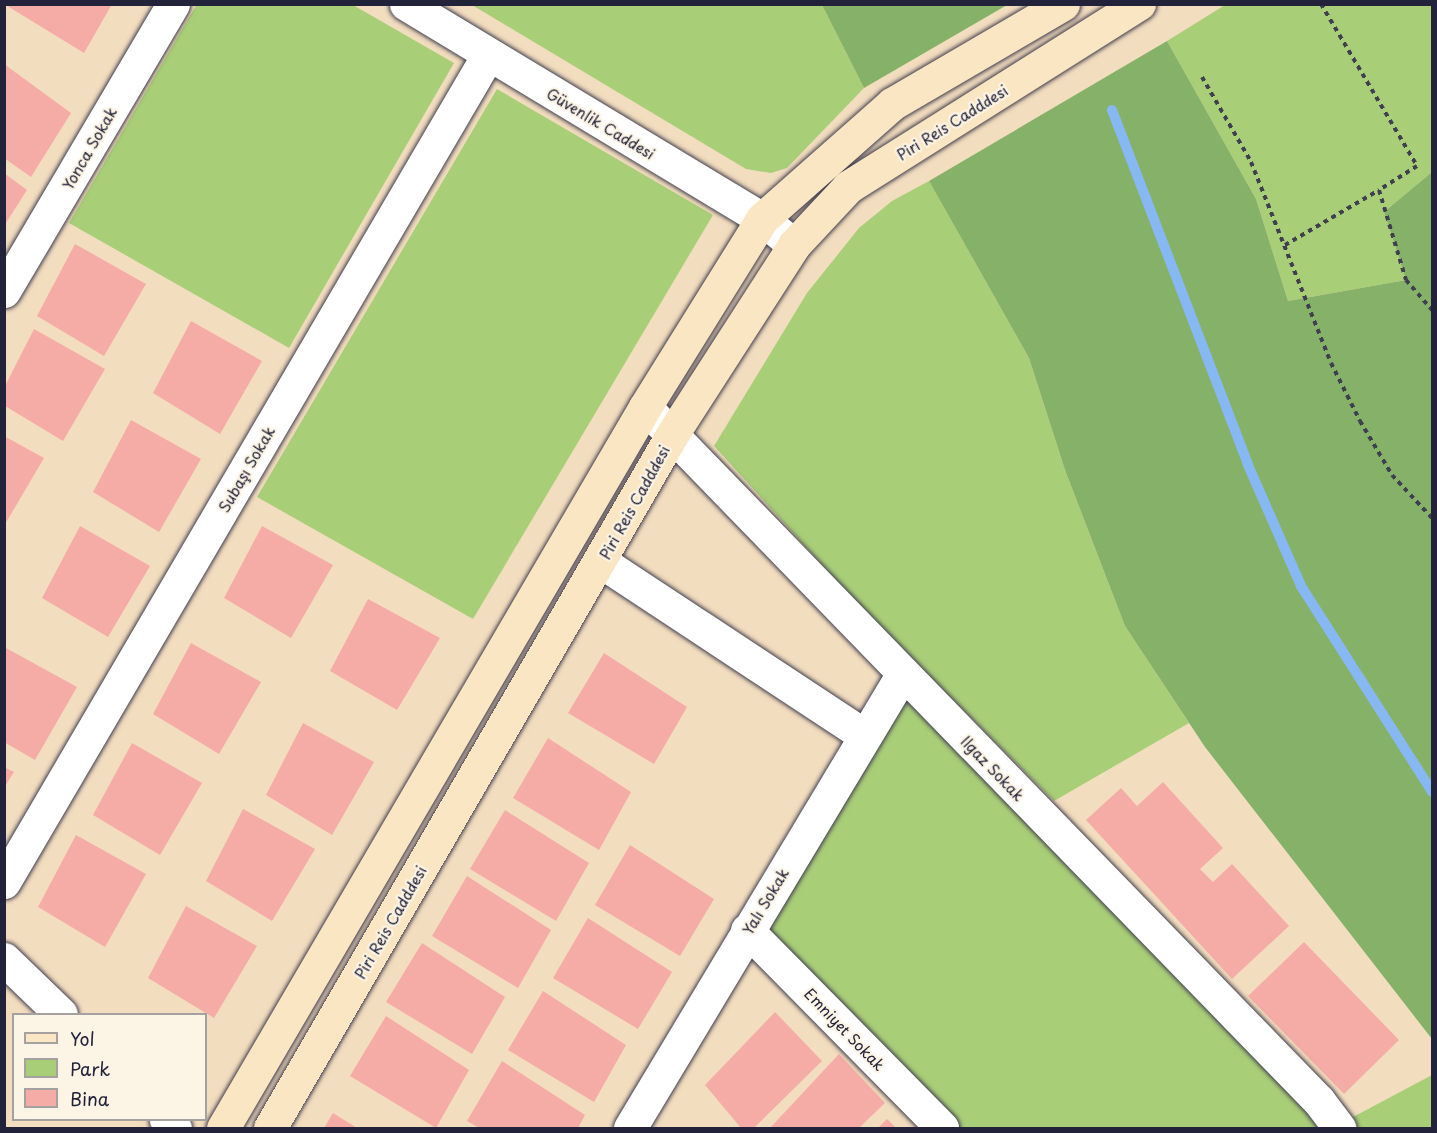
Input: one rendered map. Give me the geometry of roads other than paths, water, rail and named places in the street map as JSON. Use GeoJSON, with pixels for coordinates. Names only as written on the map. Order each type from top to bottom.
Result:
{"type":"FeatureCollection","features":[{"type":"Feature","properties":{"kind":"main road"},"geometry":{"type":"LineString","coordinates":[[224,1128],[645,407],[762,219],[892,104],[1063,4]]}},
{"type":"Feature","properties":{"kind":"main road","name":"Piri Reis Cadddesi"},"geometry":{"type":"LineString","coordinates":[[270,1128],[673,433],[794,245],[848,187],[1139,4]]}},
{"type":"Feature","properties":{"kind":"street","name":"Yonca Sokak"},"geometry":{"type":"LineString","coordinates":[[4,291],[173,4]]}},
{"type":"Feature","properties":{"kind":"street","name":"Güvenlik Caddesi"},"geometry":{"type":"LineString","coordinates":[[406,4],[762,219],[794,245]]}},
{"type":"Feature","properties":{"kind":"street","name":"Subaşı Sokak"},"geometry":{"type":"LineString","coordinates":[[4,882],[488,55]]}},
{"type":"Feature","properties":{"kind":"street","name":"Ilgaz Sokak"},"geometry":{"type":"LineString","coordinates":[[645,407],[673,433],[902,675],[1319,1101],[1339,1128]]}},
{"type":"Feature","properties":{"kind":"street"},"geometry":{"type":"LineString","coordinates":[[600,561],[864,735]]}},
{"type":"Feature","properties":{"kind":"street","name":"Yalı Sokak"},"geometry":{"type":"LineString","coordinates":[[630,1128],[902,675]]}},
{"type":"Feature","properties":{"kind":"street","name":"Emniyet Sokak"},"geometry":{"type":"LineString","coordinates":[[747,930],[942,1128]]}},
{"type":"Feature","properties":{"kind":"street"},"geometry":{"type":"LineString","coordinates":[[4,959],[60,1013]]}},
{"type":"Feature","properties":{"kind":"waterway"},"geometry":{"type":"LineString","coordinates":[[1112,110],[1248,465],[1301,586],[1432,792]]}}]}
